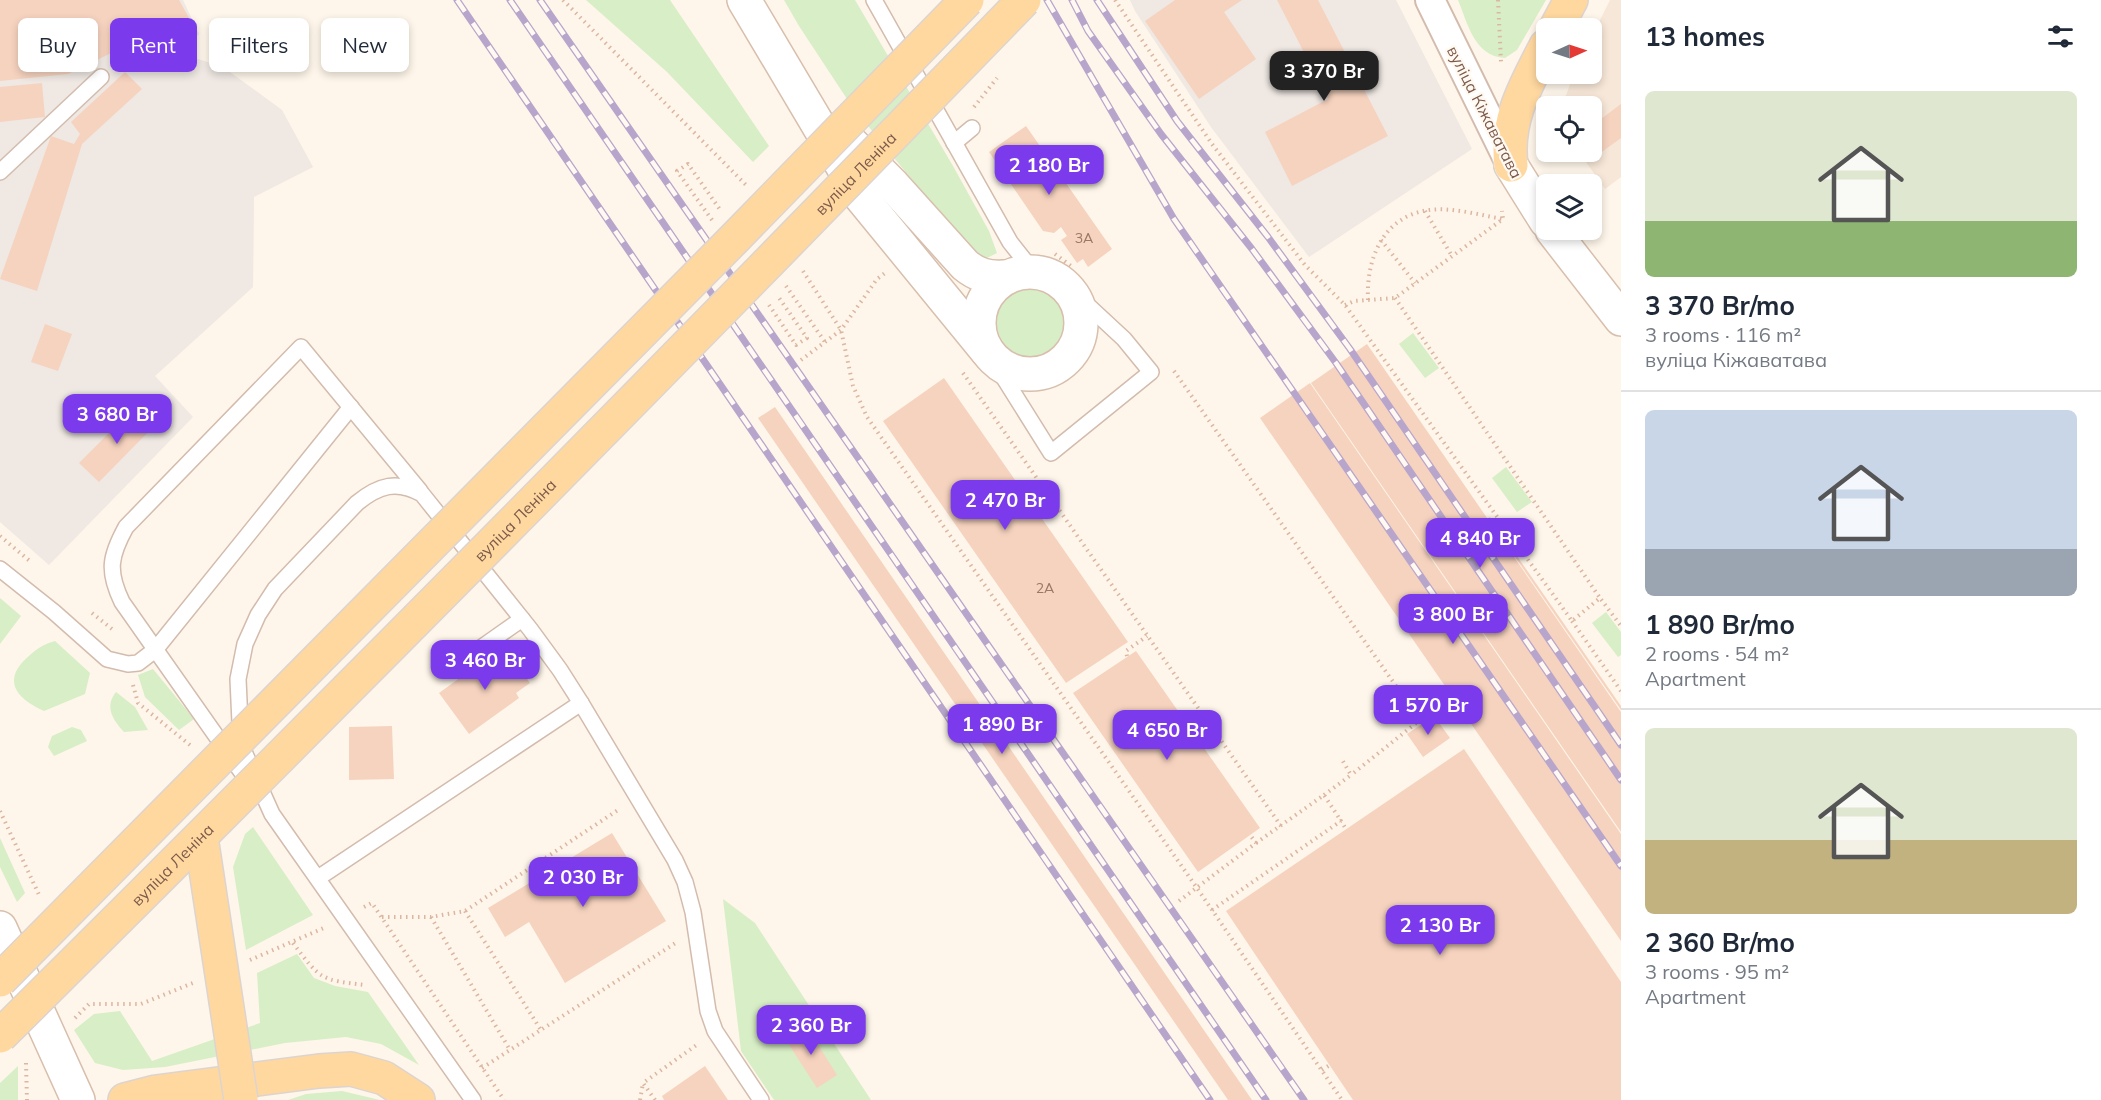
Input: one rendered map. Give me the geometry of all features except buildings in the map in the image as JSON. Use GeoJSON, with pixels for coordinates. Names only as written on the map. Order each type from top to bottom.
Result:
{"type":"FeatureCollection","features":[{"type":"Feature","properties":{"kind":"main road"},"geometry":{"type":"LineString","coordinates":[[0,980],[724,249],[967,0]]}},
{"type":"Feature","properties":{"kind":"main road","name":"вуліца Леніна"},"geometry":{"type":"LineString","coordinates":[[0,1036],[201,837],[744,288],[1024,0]]}},
{"type":"Feature","properties":{"kind":"main road"},"geometry":{"type":"LineString","coordinates":[[1561,18],[1571,0]]}},
{"type":"Feature","properties":{"kind":"main road"},"geometry":{"type":"LineString","coordinates":[[1511,165],[1508,147],[1515,111],[1536,67]]}},
{"type":"Feature","properties":{"kind":"main road"},"geometry":{"type":"LineString","coordinates":[[201,837],[242,1100]]}},
{"type":"Feature","properties":{"kind":"main road"},"geometry":{"type":"LineString","coordinates":[[125,1100],[156,1092],[351,1069],[384,1078],[418,1100]]}},
{"type":"Feature","properties":{"kind":"main road"},"geometry":{"type":"LineString","coordinates":[[242,1100],[280,1076]]}},
{"type":"Feature","properties":{"kind":"street"},"geometry":{"type":"LineString","coordinates":[[744,0],[795,89],[868,207],[987,351],[998,363],[1013,372],[1029,374],[1046,372],[1061,364],[1073,352],[1080,336],[1082,319],[1075,281],[1055,278],[1046,262],[1004,278],[991,288],[982,302],[978,318],[980,335],[987,351]]}},
{"type":"Feature","properties":{"kind":"street","name":"вуліца Кіжаватава"},"geometry":{"type":"LineString","coordinates":[[1430,0],[1511,165],[1536,205]]}},
{"type":"Feature","properties":{"kind":"street"},"geometry":{"type":"LineString","coordinates":[[795,89],[893,185],[965,265],[986,277],[1004,278]]}},
{"type":"Feature","properties":{"kind":"street"},"geometry":{"type":"LineString","coordinates":[[1561,240],[1617,305]]}},
{"type":"Feature","properties":{"kind":"street"},"geometry":{"type":"LineString","coordinates":[[0,928],[78,1100]]}},
{"type":"Feature","properties":{"kind":"lane"},"geometry":{"type":"LineString","coordinates":[[874,0],[964,135],[1010,242],[1025,261],[1046,262]]}},
{"type":"Feature","properties":{"kind":"lane"},"geometry":{"type":"LineString","coordinates":[[0,172],[101,77]]}},
{"type":"Feature","properties":{"kind":"lane"},"geometry":{"type":"LineString","coordinates":[[987,351],[1051,453],[1151,372],[1075,281]]}},
{"type":"Feature","properties":{"kind":"lane"},"geometry":{"type":"LineString","coordinates":[[473,1100],[346,917],[155,650],[122,602],[114,585],[111,566],[116,546],[126,527],[301,347],[522,619],[581,703],[675,860],[693,912],[708,1011],[716,1031],[761,1100]]}},
{"type":"Feature","properties":{"kind":"lane"},"geometry":{"type":"LineString","coordinates":[[0,569],[54,612],[107,659],[128,664],[138,663],[155,650],[351,407]]}},
{"type":"Feature","properties":{"kind":"lane"},"geometry":{"type":"LineString","coordinates":[[272,814],[241,745],[238,711],[238,679],[245,644],[258,615],[275,589],[370,492],[397,485],[411,487],[422,494]]}},
{"type":"Feature","properties":{"kind":"lane"},"geometry":{"type":"LineString","coordinates":[[451,669],[522,619]]}},
{"type":"Feature","properties":{"kind":"lane"},"geometry":{"type":"LineString","coordinates":[[318,878],[581,703]]}},
{"type":"Feature","properties":{"kind":"path"},"geometry":{"type":"LineString","coordinates":[[563,0],[751,189]]}},
{"type":"Feature","properties":{"kind":"path"},"geometry":{"type":"LineString","coordinates":[[1114,0],[1212,144],[1305,265],[1345,305],[1621,691]]}},
{"type":"Feature","properties":{"kind":"path"},"geometry":{"type":"LineString","coordinates":[[1498,0],[1501,62]]}},
{"type":"Feature","properties":{"kind":"path"},"geometry":{"type":"LineString","coordinates":[[964,135],[960,123],[997,78]]}},
{"type":"Feature","properties":{"kind":"path"},"geometry":{"type":"LineString","coordinates":[[712,220],[677,171],[688,164],[727,220]]}},
{"type":"Feature","properties":{"kind":"path"},"geometry":{"type":"LineString","coordinates":[[1501,209],[1503,219]]}},
{"type":"Feature","properties":{"kind":"path"},"geometry":{"type":"LineString","coordinates":[[1368,300],[1368,274],[1373,255],[1381,240],[1403,219],[1425,211],[1448,210],[1503,219]]}},
{"type":"Feature","properties":{"kind":"path"},"geometry":{"type":"LineString","coordinates":[[1425,211],[1452,256]]}},
{"type":"Feature","properties":{"kind":"path"},"geometry":{"type":"LineString","coordinates":[[1345,305],[1395,298],[1503,219]]}},
{"type":"Feature","properties":{"kind":"path"},"geometry":{"type":"LineString","coordinates":[[1381,240],[1415,283]]}},
{"type":"Feature","properties":{"kind":"path"},"geometry":{"type":"LineString","coordinates":[[1046,262],[1075,281]]}},
{"type":"Feature","properties":{"kind":"path"},"geometry":{"type":"LineString","coordinates":[[800,265],[841,330],[853,386],[867,417],[1197,888],[1342,1100]]}},
{"type":"Feature","properties":{"kind":"path"},"geometry":{"type":"LineString","coordinates":[[801,360],[841,330],[877,279],[888,271]]}},
{"type":"Feature","properties":{"kind":"path"},"geometry":{"type":"LineString","coordinates":[[781,279],[825,342]]}},
{"type":"Feature","properties":{"kind":"path"},"geometry":{"type":"LineString","coordinates":[[767,302],[796,345],[807,338],[775,292]]}},
{"type":"Feature","properties":{"kind":"path"},"geometry":{"type":"LineString","coordinates":[[1395,298],[1621,626]]}},
{"type":"Feature","properties":{"kind":"path"},"geometry":{"type":"LineString","coordinates":[[1169,364],[1420,720],[1351,775],[1179,901]]}},
{"type":"Feature","properties":{"kind":"path"},"geometry":{"type":"LineString","coordinates":[[963,372],[1281,826]]}},
{"type":"Feature","properties":{"kind":"path"},"geometry":{"type":"LineString","coordinates":[[0,536],[34,565]]}},
{"type":"Feature","properties":{"kind":"path"},"geometry":{"type":"LineString","coordinates":[[1572,621],[1600,598]]}},
{"type":"Feature","properties":{"kind":"path"},"geometry":{"type":"LineString","coordinates":[[86,608],[120,636],[138,703],[198,751]]}},
{"type":"Feature","properties":{"kind":"path"},"geometry":{"type":"LineString","coordinates":[[1127,656],[1126,651],[1147,636]]}},
{"type":"Feature","properties":{"kind":"path"},"geometry":{"type":"LineString","coordinates":[[1341,758],[1351,775]]}},
{"type":"Feature","properties":{"kind":"path"},"geometry":{"type":"LineString","coordinates":[[1324,795],[1346,829]]}},
{"type":"Feature","properties":{"kind":"path"},"geometry":{"type":"LineString","coordinates":[[612,801],[624,820]]}},
{"type":"Feature","properties":{"kind":"path"},"geometry":{"type":"LineString","coordinates":[[382,917],[431,917],[465,911],[618,810]]}},
{"type":"Feature","properties":{"kind":"path"},"geometry":{"type":"LineString","coordinates":[[1212,910],[1341,821]]}},
{"type":"Feature","properties":{"kind":"path"},"geometry":{"type":"LineString","coordinates":[[1250,835],[1256,843]]}},
{"type":"Feature","properties":{"kind":"path"},"geometry":{"type":"LineString","coordinates":[[239,964],[293,942],[372,903],[504,1100]]}},
{"type":"Feature","properties":{"kind":"path"},"geometry":{"type":"LineString","coordinates":[[465,911],[541,1030]]}},
{"type":"Feature","properties":{"kind":"path"},"geometry":{"type":"LineString","coordinates":[[431,917],[510,1050]]}},
{"type":"Feature","properties":{"kind":"path"},"geometry":{"type":"LineString","coordinates":[[482,1068],[685,937]]}},
{"type":"Feature","properties":{"kind":"path"},"geometry":{"type":"LineString","coordinates":[[293,942],[315,972],[333,982],[372,986]]}},
{"type":"Feature","properties":{"kind":"path"},"geometry":{"type":"LineString","coordinates":[[89,1004],[141,1004],[196,982]]}},
{"type":"Feature","properties":{"kind":"path"},"geometry":{"type":"LineString","coordinates":[[694,1034],[696,1045],[703,1054]]}},
{"type":"Feature","properties":{"kind":"path"},"geometry":{"type":"LineString","coordinates":[[640,1100],[643,1083],[696,1045]]}},
{"type":"Feature","properties":{"kind":"path"},"geometry":{"type":"LineString","coordinates":[[26,1060],[27,1100]]}},
{"type":"Feature","properties":{"kind":"path"},"geometry":{"type":"LineString","coordinates":[[1322,1070],[1330,1065]]}},
{"type":"Feature","properties":{"kind":"path"},"geometry":{"type":"LineString","coordinates":[[643,1083],[655,1100]]}},
{"type":"Feature","properties":{"kind":"shaded area"},"geometry":{"type":"Polygon","coordinates":[[[0,0],[183,0],[191,18],[110,18],[110,72],[197,72],[197,59],[209,63],[209,72],[230,72],[282,110],[313,167],[254,197],[253,287],[155,376],[193,417],[49,565],[0,522],[0,0]]]}},
{"type":"Feature","properties":{"kind":"shaded area"},"geometry":{"type":"Polygon","coordinates":[[[1130,0],[1396,0],[1472,149],[1309,257],[1211,127],[1130,0]]]}},
{"type":"Feature","properties":{"kind":"shaded area"},"geometry":{"type":"Polygon","coordinates":[[[1610,0],[1621,0],[1621,177],[1605,189],[1602,185],[1602,174],[1594,174],[1586,162],[1602,162],[1602,96],[1566,96],[1570,84],[1602,84],[1601,18],[1610,0]]]}},
{"type":"Feature","properties":{"kind":"green space"},"geometry":{"type":"Polygon","coordinates":[[[586,0],[670,0],[769,146],[753,162],[667,72],[586,0]]]}},
{"type":"Feature","properties":{"kind":"green space"},"geometry":{"type":"Polygon","coordinates":[[[784,0],[855,0],[953,166],[989,231],[997,253],[987,258],[975,257],[851,105],[784,0]]]}},
{"type":"Feature","properties":{"kind":"green space"},"geometry":{"type":"Polygon","coordinates":[[[1458,0],[1546,0],[1517,50],[1505,58],[1494,56],[1479,45],[1469,28],[1458,0]]]}},
{"type":"Feature","properties":{"kind":"green space"},"geometry":{"type":"Polygon","coordinates":[[[1029,286],[1050,292],[1060,302],[1066,323],[1060,344],[1050,354],[1029,360],[1008,354],[998,344],[992,323],[998,302],[1008,292],[1029,286]]]}},
{"type":"Feature","properties":{"kind":"green space"},"geometry":{"type":"Polygon","coordinates":[[[1413,333],[1439,368],[1425,378],[1399,344],[1413,333]]]}},
{"type":"Feature","properties":{"kind":"green space"},"geometry":{"type":"Polygon","coordinates":[[[1506,467],[1532,502],[1517,512],[1492,478],[1506,467]]]}},
{"type":"Feature","properties":{"kind":"green space"},"geometry":{"type":"Polygon","coordinates":[[[0,598],[21,616],[0,644],[0,598]]]}},
{"type":"Feature","properties":{"kind":"green space"},"geometry":{"type":"Polygon","coordinates":[[[1606,612],[1621,632],[1621,655],[1618,657],[1592,623],[1606,612]]]}},
{"type":"Feature","properties":{"kind":"green space"},"geometry":{"type":"Polygon","coordinates":[[[55,641],[90,673],[85,694],[44,711],[19,694],[14,680],[21,664],[30,655],[55,641]]]}},
{"type":"Feature","properties":{"kind":"green space"},"geometry":{"type":"Polygon","coordinates":[[[153,669],[194,719],[179,730],[145,697],[138,675],[153,669]]]}},
{"type":"Feature","properties":{"kind":"green space"},"geometry":{"type":"Polygon","coordinates":[[[116,692],[135,707],[148,730],[124,732],[113,718],[110,708],[116,692]]]}},
{"type":"Feature","properties":{"kind":"green space"},"geometry":{"type":"Polygon","coordinates":[[[72,727],[81,730],[87,741],[54,756],[48,747],[52,736],[72,727]]]}},
{"type":"Feature","properties":{"kind":"green space"},"geometry":{"type":"Polygon","coordinates":[[[253,827],[313,915],[246,950],[233,867],[245,834],[253,827]]]}},
{"type":"Feature","properties":{"kind":"green space"},"geometry":{"type":"Polygon","coordinates":[[[0,838],[25,893],[17,902],[0,867],[0,838]]]}},
{"type":"Feature","properties":{"kind":"green space"},"geometry":{"type":"Polygon","coordinates":[[[723,899],[755,923],[871,1100],[774,1100],[741,1051],[723,899]]]}},
{"type":"Feature","properties":{"kind":"green space"},"geometry":{"type":"Polygon","coordinates":[[[297,954],[314,978],[335,986],[368,992],[419,1065],[381,1044],[346,1037],[285,1043],[165,1067],[123,1070],[95,1063],[74,1030],[94,1014],[120,1011],[152,1061],[260,1023],[257,973],[297,954]]]}},
{"type":"Feature","properties":{"kind":"green space"},"geometry":{"type":"Polygon","coordinates":[[[18,1066],[18,1100],[0,1100],[0,1083],[18,1066]]]}},
{"type":"Feature","properties":{"kind":"green space"},"geometry":{"type":"Polygon","coordinates":[[[342,1091],[380,1100],[288,1100],[306,1094],[342,1091]]]}},
{"type":"Feature","properties":{"kind":"railway"},"geometry":{"type":"LineString","coordinates":[[457,0],[1210,1100]]}},
{"type":"Feature","properties":{"kind":"railway"},"geometry":{"type":"LineString","coordinates":[[510,0],[1266,1100]]}},
{"type":"Feature","properties":{"kind":"railway"},"geometry":{"type":"LineString","coordinates":[[540,0],[1304,1100]]}},
{"type":"Feature","properties":{"kind":"railway"},"geometry":{"type":"LineString","coordinates":[[1047,0],[1174,219],[1621,866]]}},
{"type":"Feature","properties":{"kind":"railway"},"geometry":{"type":"LineString","coordinates":[[1072,0],[1088,31],[1161,134],[1252,249],[1336,363],[1621,780]]}},
{"type":"Feature","properties":{"kind":"railway"},"geometry":{"type":"LineString","coordinates":[[1097,0],[1177,121],[1268,237],[1350,349],[1621,745]]}}]}
